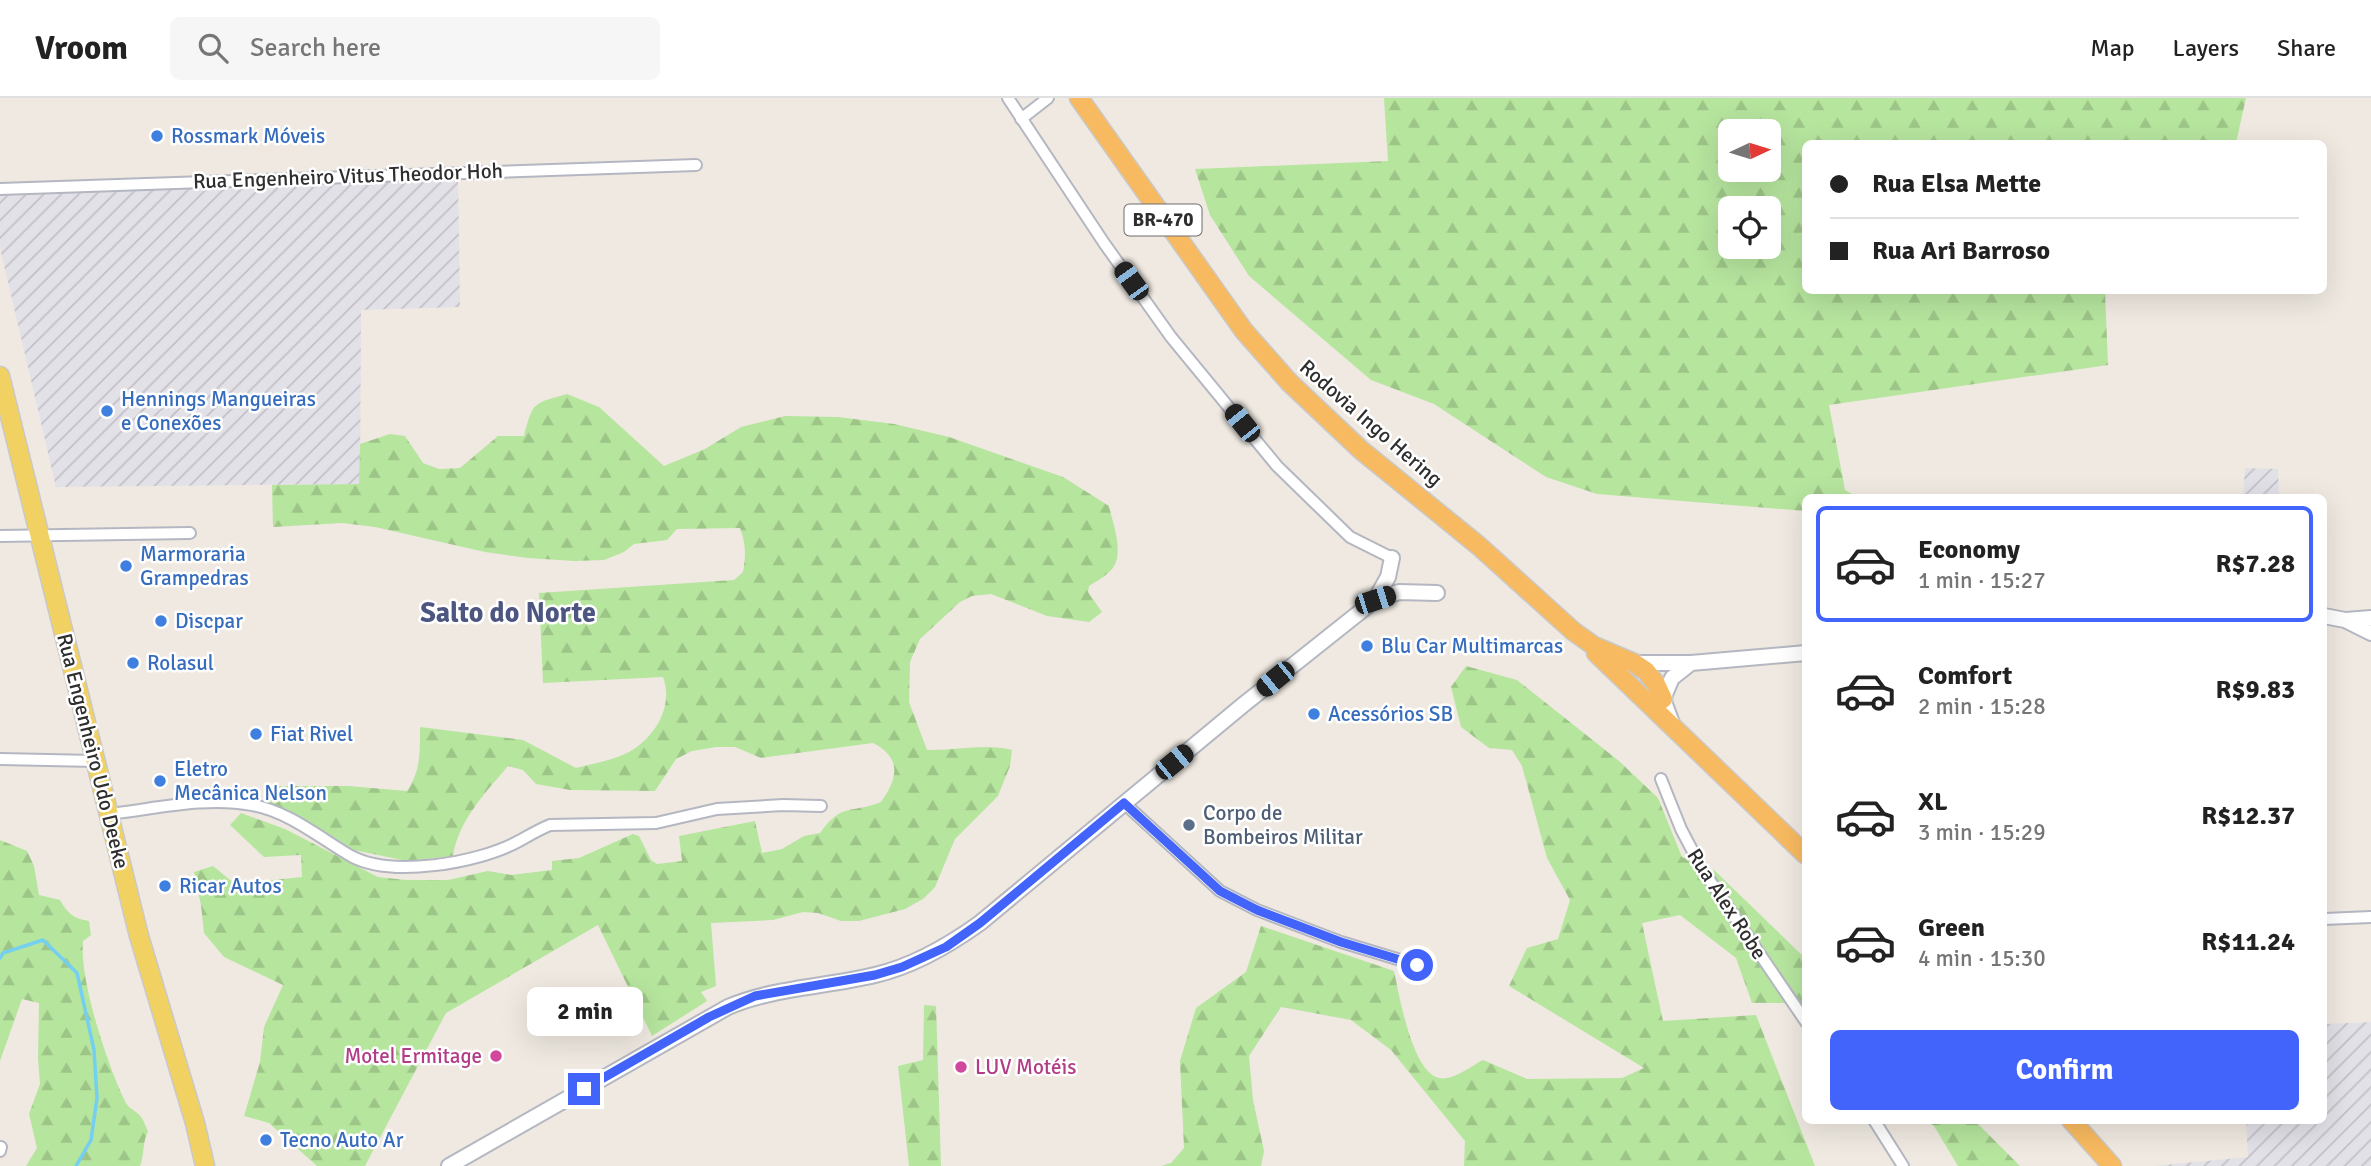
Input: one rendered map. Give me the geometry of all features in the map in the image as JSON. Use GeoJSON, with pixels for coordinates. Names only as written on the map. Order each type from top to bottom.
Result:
{"type":"FeatureCollection","features":[{"type":"Feature","properties":{"kind":"highway","name":"Rodovia Ingo Hering"},"geometry":{"type":"LineString","coordinates":[[1079,98],[1250,340],[1324,417],[1531,592],[1573,631]]}},
{"type":"Feature","properties":{"kind":"highway"},"geometry":{"type":"LineString","coordinates":[[1573,631],[1594,646],[1646,671],[1663,699]]}},
{"type":"Feature","properties":{"kind":"highway"},"geometry":{"type":"LineString","coordinates":[[1573,631],[1802,851]]}},
{"type":"Feature","properties":{"kind":"highway"},"geometry":{"type":"LineString","coordinates":[[2075,1124],[2112,1166]]}},
{"type":"Feature","properties":{"kind":"main road","name":"Rua Engenheiro Udo Deeke"},"geometry":{"type":"LineString","coordinates":[[0,376],[5,416],[39,534],[139,936],[195,1123],[205,1166]]}},
{"type":"Feature","properties":{"kind":"main road","name":"Rua Engenheiro Udo Deeke"},"geometry":{"type":"LineString","coordinates":[[195,1123],[215,1166]]}},
{"type":"Feature","properties":{"kind":"street"},"geometry":{"type":"LineString","coordinates":[[449,1166],[728,1007],[755,996],[875,975],[902,967],[946,947],[980,923],[1375,600],[1388,578],[1392,558],[1350,537],[1277,466],[1171,337],[1104,243],[1008,98]]}},
{"type":"Feature","properties":{"kind":"street"},"geometry":{"type":"LineString","coordinates":[[1021,119],[1048,98]]}},
{"type":"Feature","properties":{"kind":"street","name":"Rua Engenheiro Vitus Theodor Hoh"},"geometry":{"type":"LineString","coordinates":[[0,189],[696,165]]}},
{"type":"Feature","properties":{"kind":"street"},"geometry":{"type":"LineString","coordinates":[[0,536],[190,533]]}},
{"type":"Feature","properties":{"kind":"street"},"geometry":{"type":"LineString","coordinates":[[1375,600],[1399,592],[1437,593]]}},
{"type":"Feature","properties":{"kind":"street"},"geometry":{"type":"LineString","coordinates":[[2327,616],[2345,620],[2371,633]]}},
{"type":"Feature","properties":{"kind":"street"},"geometry":{"type":"LineString","coordinates":[[2345,620],[2371,618]]}},
{"type":"Feature","properties":{"kind":"street"},"geometry":{"type":"LineString","coordinates":[[1634,663],[1691,663],[1802,653]]}},
{"type":"Feature","properties":{"kind":"street"},"geometry":{"type":"LineString","coordinates":[[1677,732],[1663,699],[1672,678],[1691,663]]}},
{"type":"Feature","properties":{"kind":"street"},"geometry":{"type":"LineString","coordinates":[[0,759],[95,761]]}},
{"type":"Feature","properties":{"kind":"street","name":"Rua Alex Robe"},"geometry":{"type":"LineString","coordinates":[[1661,779],[1681,829],[1702,869],[1802,1016]]}},
{"type":"Feature","properties":{"kind":"street"},"geometry":{"type":"LineString","coordinates":[[109,814],[209,803],[253,805],[279,814],[355,858],[398,868],[443,863],[486,854],[516,843],[550,825],[656,824],[717,809],[821,806]]}},
{"type":"Feature","properties":{"kind":"street"},"geometry":{"type":"LineString","coordinates":[[1124,803],[1220,891],[1257,910],[1341,942],[1417,965]]}},
{"type":"Feature","properties":{"kind":"street"},"geometry":{"type":"LineString","coordinates":[[2327,919],[2371,917]]}},
{"type":"Feature","properties":{"kind":"street"},"geometry":{"type":"LineString","coordinates":[[1877,1124],[1903,1166]]}},
{"type":"Feature","properties":{"kind":"shaded area"},"geometry":{"type":"Polygon","coordinates":[[[458,180],[460,307],[361,310],[360,484],[56,487],[0,248],[0,195],[458,180]]]}},
{"type":"Feature","properties":{"kind":"shaded area"},"geometry":{"type":"Polygon","coordinates":[[[2245,468],[2278,469],[2279,494],[2243,494],[2245,468]]]}},
{"type":"Feature","properties":{"kind":"shaded area"},"geometry":{"type":"Polygon","coordinates":[[[2371,1022],[2371,1166],[2154,1166],[2248,1157],[2246,1124],[2327,1124],[2327,1024],[2371,1022]]]}},
{"type":"Feature","properties":{"kind":"green space"},"geometry":{"type":"Polygon","coordinates":[[[1384,98],[2246,98],[2237,140],[1802,140],[1802,294],[2105,294],[2108,365],[1829,405],[1845,490],[1852,494],[1802,494],[1802,511],[1597,494],[1546,477],[1434,404],[1371,380],[1249,276],[1210,215],[1195,169],[1388,161],[1384,98]]]}},
{"type":"Feature","properties":{"kind":"green space"},"geometry":{"type":"Polygon","coordinates":[[[567,394],[599,407],[664,466],[705,449],[741,427],[785,416],[838,417],[894,424],[949,437],[1063,477],[1109,506],[1117,541],[1117,559],[1108,573],[1089,586],[1088,592],[1102,612],[1089,622],[1047,616],[991,594],[972,596],[960,602],[920,639],[910,662],[909,702],[927,750],[991,747],[1012,750],[1010,766],[998,796],[955,839],[935,887],[923,899],[905,909],[859,921],[841,921],[818,913],[803,912],[773,920],[711,923],[716,986],[701,992],[707,1001],[652,1036],[598,925],[446,1013],[365,1166],[317,1166],[269,1123],[244,1116],[260,1062],[264,1027],[283,985],[224,957],[204,933],[194,872],[213,866],[235,884],[302,877],[301,855],[264,857],[230,825],[241,813],[285,829],[378,877],[448,880],[488,871],[511,875],[552,870],[552,861],[579,858],[633,834],[639,836],[651,860],[657,864],[682,861],[679,836],[755,821],[762,853],[782,849],[804,836],[820,833],[841,813],[881,802],[894,777],[893,762],[889,755],[873,743],[761,758],[735,747],[692,751],[676,759],[655,791],[570,790],[536,784],[523,770],[508,766],[467,819],[453,856],[407,861],[354,850],[325,832],[270,805],[270,790],[274,786],[348,786],[407,791],[417,768],[420,727],[523,740],[576,768],[627,753],[650,735],[665,707],[666,687],[663,677],[543,683],[539,593],[734,580],[743,572],[745,561],[740,528],[677,529],[667,540],[634,544],[624,552],[604,560],[574,561],[485,552],[375,527],[342,523],[273,527],[272,485],[359,484],[360,444],[390,434],[405,436],[423,463],[439,469],[460,468],[498,436],[524,436],[536,406],[567,394]]]}},
{"type":"Feature","properties":{"kind":"green space"},"geometry":{"type":"Polygon","coordinates":[[[1466,666],[1517,680],[1619,761],[1658,798],[1682,857],[1715,871],[1802,955],[1802,1012],[1794,1003],[1752,1003],[1736,958],[1680,915],[1642,923],[1663,1021],[1756,1015],[1815,1166],[1464,1166],[1465,1141],[1391,1050],[1351,1020],[1281,1007],[1249,1056],[1253,1100],[1264,1151],[1261,1166],[1161,1166],[1171,1163],[1184,1148],[1180,1061],[1196,1008],[1246,972],[1261,926],[1394,971],[1414,1048],[1430,1073],[1439,1078],[1456,1075],[1483,1060],[1527,1079],[1622,1078],[1644,1068],[1509,986],[1527,948],[1558,939],[1570,900],[1547,858],[1522,766],[1512,750],[1489,748],[1461,727],[1451,687],[1466,666]]]}},
{"type":"Feature","properties":{"kind":"green space"},"geometry":{"type":"Polygon","coordinates":[[[0,840],[27,851],[34,866],[39,895],[60,900],[72,915],[89,921],[91,935],[83,941],[83,958],[90,1000],[103,1046],[119,1087],[127,1105],[141,1117],[148,1132],[140,1166],[26,1166],[37,1148],[29,1114],[40,1084],[39,1003],[22,999],[0,1061],[0,840]]]}},
{"type":"Feature","properties":{"kind":"green space"},"geometry":{"type":"Polygon","coordinates":[[[924,1005],[936,1006],[941,1166],[909,1166],[898,1066],[923,1060],[924,1005]]]}},
{"type":"Feature","properties":{"kind":"green space"},"geometry":{"type":"Polygon","coordinates":[[[1931,1124],[1978,1124],[2020,1166],[1958,1166],[1931,1124]]]}},
{"type":"Feature","properties":{"kind":"waterway"},"geometry":{"type":"LineString","coordinates":[[0,958],[3,953],[43,940],[77,973],[94,1050],[97,1098],[91,1140],[76,1166]]}},
{"type":"Feature","properties":{"kind":"place","name":"Rossmark Móveis"},"geometry":{"type":"Point","coordinates":[157,136]}},
{"type":"Feature","properties":{"kind":"place","name":"Hennings Mangueiras e Conexões"},"geometry":{"type":"Point","coordinates":[107,411]}},
{"type":"Feature","properties":{"kind":"place","name":"Marmoraria Grampedras"},"geometry":{"type":"Point","coordinates":[126,566]}},
{"type":"Feature","properties":{"kind":"place","name":"Discpar"},"geometry":{"type":"Point","coordinates":[161,621]}},
{"type":"Feature","properties":{"kind":"place","name":"Blu Car Multimarcas"},"geometry":{"type":"Point","coordinates":[1367,646]}},
{"type":"Feature","properties":{"kind":"place","name":"Rolasul"},"geometry":{"type":"Point","coordinates":[133,663]}},
{"type":"Feature","properties":{"kind":"place","name":"Acessórios SB"},"geometry":{"type":"Point","coordinates":[1314,714]}},
{"type":"Feature","properties":{"kind":"place","name":"Fiat Rivel"},"geometry":{"type":"Point","coordinates":[256,734]}},
{"type":"Feature","properties":{"kind":"place","name":"Eletro Mecânica Nelson"},"geometry":{"type":"Point","coordinates":[160,781]}},
{"type":"Feature","properties":{"kind":"place","name":"Corpo de Bombeiros Militar"},"geometry":{"type":"Point","coordinates":[1189,825]}},
{"type":"Feature","properties":{"kind":"place","name":"Ricar Autos"},"geometry":{"type":"Point","coordinates":[165,886]}},
{"type":"Feature","properties":{"kind":"place","name":"Motel Ermitage"},"geometry":{"type":"Point","coordinates":[496,1056]}},
{"type":"Feature","properties":{"kind":"place","name":"LUV Motéis"},"geometry":{"type":"Point","coordinates":[961,1067]}},
{"type":"Feature","properties":{"kind":"place","name":"Tecno Auto Ar"},"geometry":{"type":"Point","coordinates":[266,1140]}},
{"type":"Feature","properties":{"kind":"district","name":"Salto do Norte"},"geometry":{"type":"Point","coordinates":[508,613]}},
{"type":"Feature","properties":{"kind":"route"},"geometry":{"type":"LineString","coordinates":[[584,1089],[709,1017],[755,996],[875,975],[902,967],[946,947],[980,923],[1124,803],[1220,891],[1257,910],[1341,942],[1417,965]]}}]}
